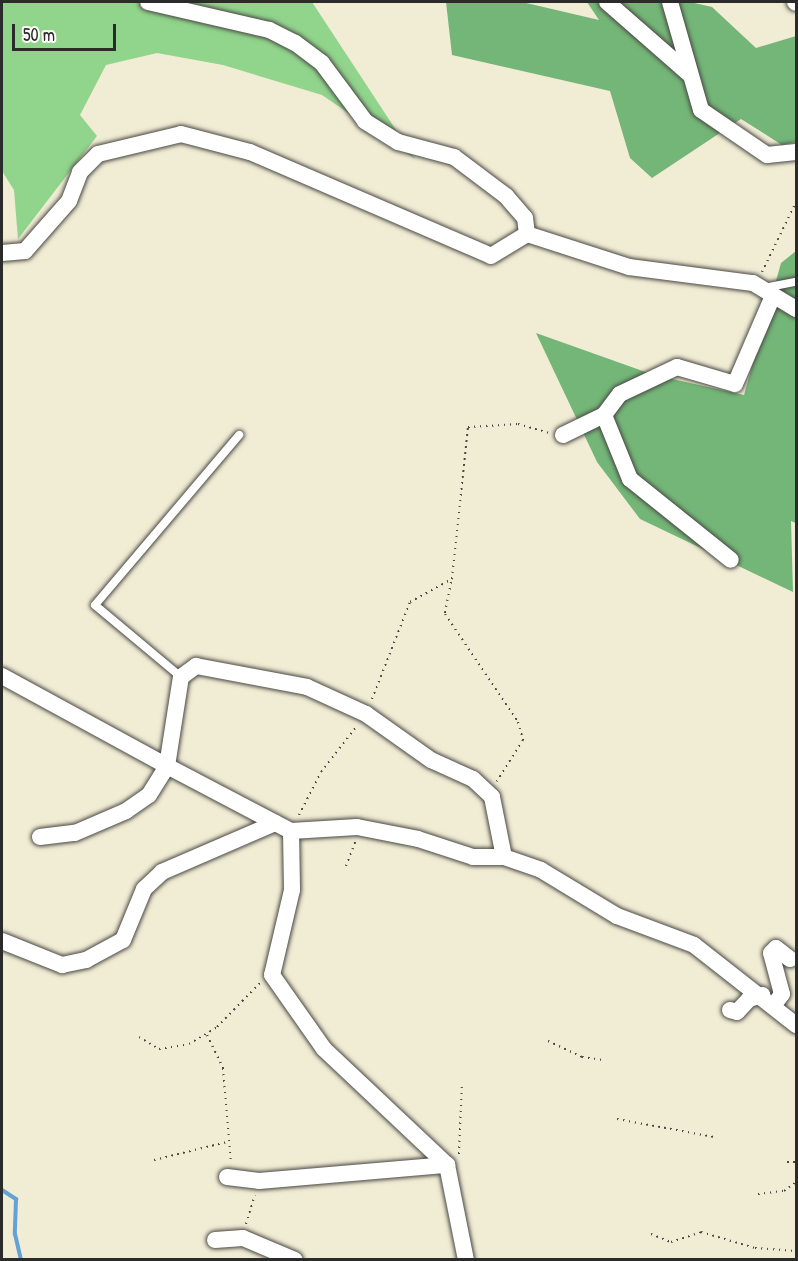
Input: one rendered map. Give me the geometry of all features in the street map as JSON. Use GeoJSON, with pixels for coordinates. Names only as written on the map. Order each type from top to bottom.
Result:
{"type":"FeatureCollection","features":[{"type":"Feature","properties":{"kind":"street"},"geometry":{"type":"LineString","coordinates":[[148,2],[269,30],[296,43],[322,63],[365,121],[398,142],[454,157],[507,196],[525,218],[527,234]]}},
{"type":"Feature","properties":{"kind":"street"},"geometry":{"type":"LineString","coordinates":[[607,2],[689,74]]}},
{"type":"Feature","properties":{"kind":"street"},"geometry":{"type":"LineString","coordinates":[[670,2],[701,110],[714,123],[767,155],[796,152]]}},
{"type":"Feature","properties":{"kind":"street"},"geometry":{"type":"LineString","coordinates":[[2,253],[25,251],[69,201],[80,172],[98,154],[181,134],[250,152],[490,256],[527,234],[629,267],[762,290],[796,309]]}},
{"type":"Feature","properties":{"kind":"street"},"geometry":{"type":"LineString","coordinates":[[563,435],[604,415],[620,394],[677,367],[735,384],[762,290]]}},
{"type":"Feature","properties":{"kind":"street"},"geometry":{"type":"LineString","coordinates":[[604,415],[630,479],[731,560]]}},
{"type":"Feature","properties":{"kind":"street"},"geometry":{"type":"LineString","coordinates":[[40,837],[75,833],[126,811],[149,795],[167,766],[181,677],[196,666],[255,675],[307,687],[366,714],[488,793],[504,857]]}},
{"type":"Feature","properties":{"kind":"street"},"geometry":{"type":"LineString","coordinates":[[2,676],[291,831],[357,827],[418,839],[473,857],[504,857],[541,870],[617,916],[694,945],[796,1025]]}},
{"type":"Feature","properties":{"kind":"street"},"geometry":{"type":"LineString","coordinates":[[2,941],[62,965],[86,960],[123,940],[144,890],[162,872],[275,823]]}},
{"type":"Feature","properties":{"kind":"street"},"geometry":{"type":"LineString","coordinates":[[291,831],[292,890],[278,932],[274,978],[324,1049],[447,1164],[466,1260]]}},
{"type":"Feature","properties":{"kind":"street"},"geometry":{"type":"LineString","coordinates":[[730,1010],[768,1001],[782,994],[771,953],[776,948],[790,959]]}},
{"type":"Feature","properties":{"kind":"street"},"geometry":{"type":"LineString","coordinates":[[228,1177],[259,1181],[447,1164]]}},
{"type":"Feature","properties":{"kind":"street"},"geometry":{"type":"LineString","coordinates":[[215,1240],[243,1238],[296,1260]]}},
{"type":"Feature","properties":{"kind":"lane"},"geometry":{"type":"LineString","coordinates":[[762,290],[796,282]]}},
{"type":"Feature","properties":{"kind":"lane"},"geometry":{"type":"LineString","coordinates":[[181,677],[95,605],[239,435]]}},
{"type":"Feature","properties":{"kind":"path"},"geometry":{"type":"LineString","coordinates":[[762,290],[796,202]]}},
{"type":"Feature","properties":{"kind":"path"},"geometry":{"type":"LineString","coordinates":[[488,793],[523,740],[518,722],[445,614],[452,579],[468,427],[518,424],[563,435]]}},
{"type":"Feature","properties":{"kind":"path"},"geometry":{"type":"LineString","coordinates":[[291,831],[321,772],[366,714],[410,602],[452,579]]}},
{"type":"Feature","properties":{"kind":"path"},"geometry":{"type":"LineString","coordinates":[[346,866],[357,827]]}},
{"type":"Feature","properties":{"kind":"path"},"geometry":{"type":"LineString","coordinates":[[139,1037],[144,1045],[173,1049],[206,1034],[240,1008],[247,994],[274,978]]}},
{"type":"Feature","properties":{"kind":"path"},"geometry":{"type":"LineString","coordinates":[[206,1034],[222,1068],[228,1177]]}},
{"type":"Feature","properties":{"kind":"path"},"geometry":{"type":"LineString","coordinates":[[548,1041],[603,1060]]}},
{"type":"Feature","properties":{"kind":"path"},"geometry":{"type":"LineString","coordinates":[[447,1164],[459,1163],[462,1082]]}},
{"type":"Feature","properties":{"kind":"path"},"geometry":{"type":"LineString","coordinates":[[617,1119],[714,1137]]}},
{"type":"Feature","properties":{"kind":"path"},"geometry":{"type":"LineString","coordinates":[[154,1160],[227,1142]]}},
{"type":"Feature","properties":{"kind":"path"},"geometry":{"type":"LineString","coordinates":[[787,1162],[796,1162]]}},
{"type":"Feature","properties":{"kind":"path"},"geometry":{"type":"LineString","coordinates":[[243,1238],[259,1181]]}},
{"type":"Feature","properties":{"kind":"path"},"geometry":{"type":"LineString","coordinates":[[758,1194],[784,1191],[796,1182]]}},
{"type":"Feature","properties":{"kind":"path"},"geometry":{"type":"LineString","coordinates":[[651,1234],[671,1242],[701,1232],[755,1248],[796,1251]]}},
{"type":"Feature","properties":{"kind":"green space"},"geometry":{"type":"Polygon","coordinates":[[[2,2],[312,2],[415,159],[322,95],[223,65],[157,53],[106,65],[80,115],[97,136],[18,239],[14,190],[2,171],[2,2]]]}},
{"type":"Feature","properties":{"kind":"green space"},"geometry":{"type":"Polygon","coordinates":[[[446,2],[522,2],[599,20],[587,2],[690,2],[712,7],[756,48],[796,36],[796,142],[782,145],[741,119],[652,178],[630,158],[610,91],[452,55],[446,2]]]}},
{"type":"Feature","properties":{"kind":"green space"},"geometry":{"type":"Polygon","coordinates":[[[796,251],[796,523],[791,521],[793,592],[640,519],[597,462],[536,333],[654,375],[744,395],[781,263],[796,251]]]}},
{"type":"Feature","properties":{"kind":"waterway"},"geometry":{"type":"LineString","coordinates":[[2,1190],[16,1199],[15,1234],[21,1260]]}}]}
